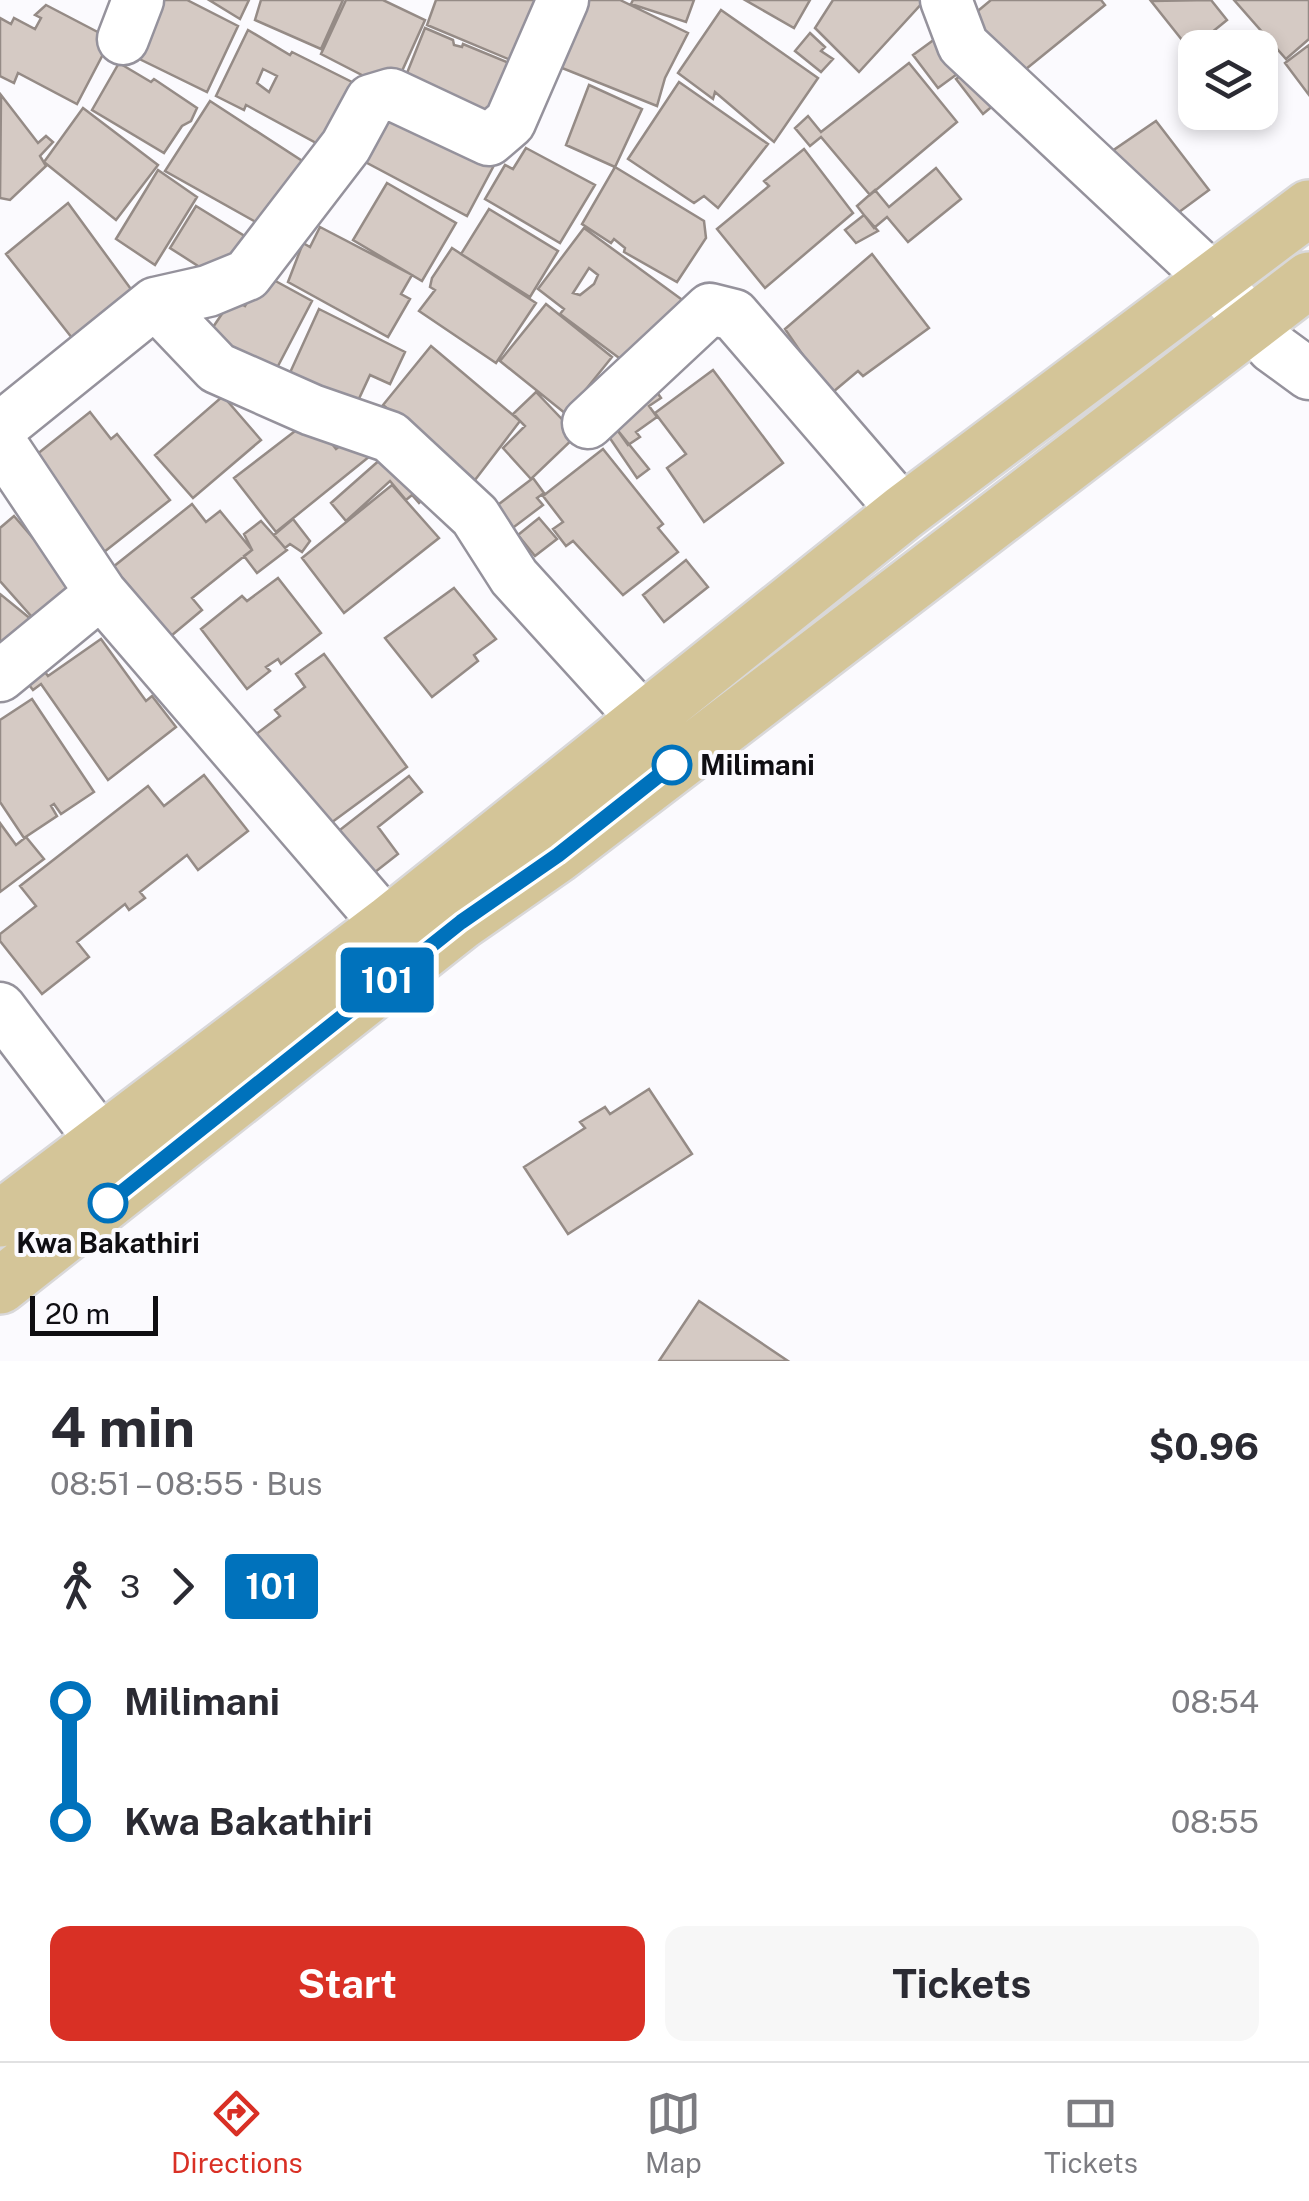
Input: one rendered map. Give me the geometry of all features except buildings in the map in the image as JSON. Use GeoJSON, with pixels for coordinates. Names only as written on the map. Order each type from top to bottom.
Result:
{"type":"FeatureCollection","features":[{"type":"Feature","properties":{"kind":"main road"},"geometry":{"type":"LineString","coordinates":[[0,1286],[402,941],[644,720],[863,549],[904,512],[1309,208]]}},
{"type":"Feature","properties":{"kind":"main road"},"geometry":{"type":"LineString","coordinates":[[0,1220],[102,1142],[402,941],[896,598],[1309,280]]}},
{"type":"Feature","properties":{"kind":"main road"},"geometry":{"type":"LineString","coordinates":[[1109,355],[1145,406]]}},
{"type":"Feature","properties":{"kind":"main road"},"geometry":{"type":"LineString","coordinates":[[863,549],[896,598]]}},
{"type":"Feature","properties":{"kind":"street"},"geometry":{"type":"LineString","coordinates":[[0,428],[156,303],[208,292],[246,275],[346,146],[372,100],[391,94],[490,140],[500,133],[510,122],[563,0]]}},
{"type":"Feature","properties":{"kind":"street"},"geometry":{"type":"LineString","coordinates":[[946,0],[963,45],[1214,280],[1250,324],[1309,374]]}},
{"type":"Feature","properties":{"kind":"street"},"geometry":{"type":"LineString","coordinates":[[156,303],[217,368],[312,410],[390,437],[474,516],[514,577],[644,720]]}},
{"type":"Feature","properties":{"kind":"street"},"geometry":{"type":"LineString","coordinates":[[588,423],[710,308],[734,315],[904,512]]}},
{"type":"Feature","properties":{"kind":"street"},"geometry":{"type":"LineString","coordinates":[[0,442],[101,593],[402,941]]}},
{"type":"Feature","properties":{"kind":"street"},"geometry":{"type":"LineString","coordinates":[[0,676],[101,593]]}},
{"type":"Feature","properties":{"kind":"street"},"geometry":{"type":"LineString","coordinates":[[0,1008],[102,1142]]}},
{"type":"Feature","properties":{"kind":"bus line","name":"101"},"geometry":{"type":"LineString","coordinates":[[108,1203],[461,922],[558,855],[672,765]]}},
{"type":"Feature","properties":{"kind":"place","name":"Milimani"},"geometry":{"type":"Point","coordinates":[672,765]}},
{"type":"Feature","properties":{"kind":"place","name":"Kwa Bakathiri"},"geometry":{"type":"Point","coordinates":[108,1203]}}]}
